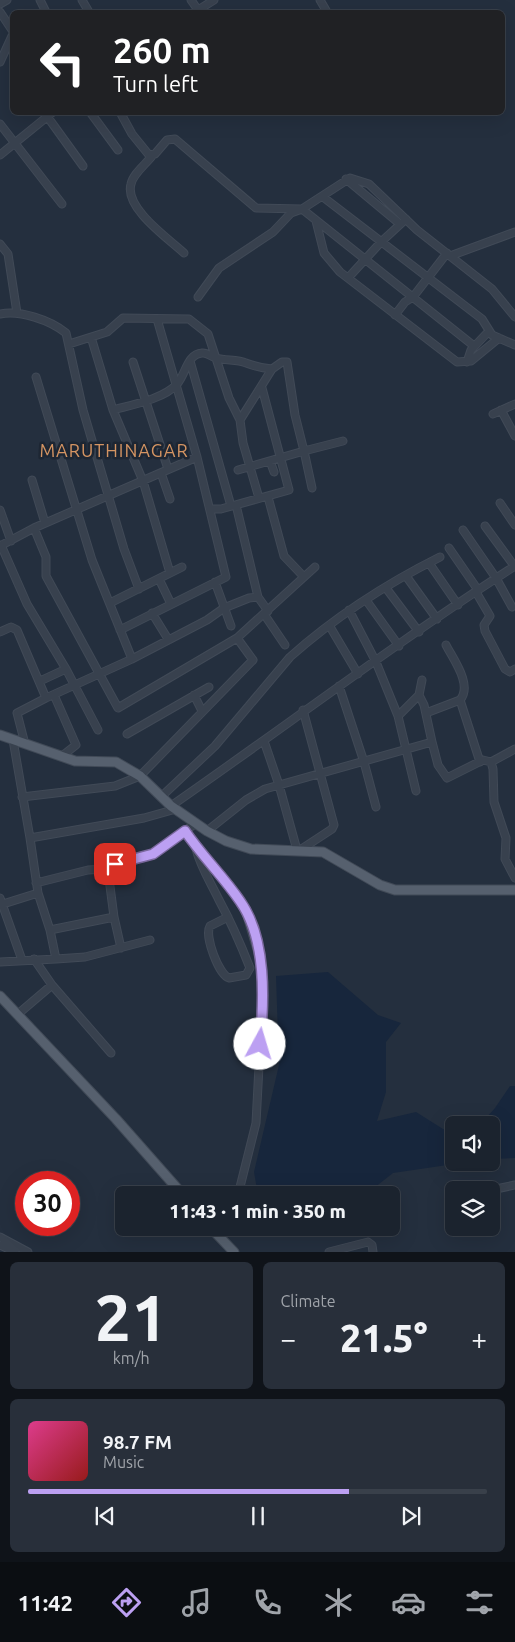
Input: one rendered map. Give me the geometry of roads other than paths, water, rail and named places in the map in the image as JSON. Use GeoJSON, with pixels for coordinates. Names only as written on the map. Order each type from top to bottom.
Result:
{"type":"FeatureCollection","features":[{"type":"Feature","properties":{"kind":"main road"},"geometry":{"type":"LineString","coordinates":[[0,735],[80,762],[116,762],[140,776],[174,807],[207,831],[226,841],[251,848],[323,852],[380,885],[395,890],[515,890]]}},
{"type":"Feature","properties":{"kind":"main road"},"geometry":{"type":"LineString","coordinates":[[0,996],[116,1119],[175,1186]]}},
{"type":"Feature","properties":{"kind":"main road"},"geometry":{"type":"LineString","coordinates":[[219,1236],[234,1252]]}},
{"type":"Feature","properties":{"kind":"street"},"geometry":{"type":"LineString","coordinates":[[0,4],[7,0]]}},
{"type":"Feature","properties":{"kind":"street"},"geometry":{"type":"LineString","coordinates":[[199,10],[214,0]]}},
{"type":"Feature","properties":{"kind":"street"},"geometry":{"type":"LineString","coordinates":[[0,12],[10,27]]}},
{"type":"Feature","properties":{"kind":"street"},"geometry":{"type":"LineString","coordinates":[[1,60],[10,40]]}},
{"type":"Feature","properties":{"kind":"street"},"geometry":{"type":"LineString","coordinates":[[0,155],[47,115]]}},
{"type":"Feature","properties":{"kind":"street"},"geometry":{"type":"LineString","coordinates":[[49,115],[84,166]]}},
{"type":"Feature","properties":{"kind":"street"},"geometry":{"type":"LineString","coordinates":[[92,115],[118,150]]}},
{"type":"Feature","properties":{"kind":"street"},"geometry":{"type":"LineString","coordinates":[[122,115],[132,134],[152,156]]}},
{"type":"Feature","properties":{"kind":"street"},"geometry":{"type":"LineString","coordinates":[[0,124],[62,204]]}},
{"type":"Feature","properties":{"kind":"street"},"geometry":{"type":"LineString","coordinates":[[184,253],[145,218],[131,199],[130,185],[133,178],[163,143],[175,139],[258,209],[302,209],[474,346]]}},
{"type":"Feature","properties":{"kind":"street"},"geometry":{"type":"LineString","coordinates":[[198,297],[219,268],[273,232],[291,213],[323,197],[346,180],[354,179],[367,182],[403,222]]}},
{"type":"Feature","properties":{"kind":"street"},"geometry":{"type":"LineString","coordinates":[[346,180],[449,254],[492,289],[515,317]]}},
{"type":"Feature","properties":{"kind":"street"},"geometry":{"type":"LineString","coordinates":[[323,197],[482,319],[489,331],[515,345]]}},
{"type":"Feature","properties":{"kind":"street"},"geometry":{"type":"LineString","coordinates":[[316,221],[324,253],[348,278],[457,362],[467,362],[499,338]]}},
{"type":"Feature","properties":{"kind":"street"},"geometry":{"type":"LineString","coordinates":[[348,278],[381,242],[403,222]]}},
{"type":"Feature","properties":{"kind":"street"},"geometry":{"type":"LineString","coordinates":[[395,315],[405,302],[413,297],[449,254],[515,232]]}},
{"type":"Feature","properties":{"kind":"street"},"geometry":{"type":"LineString","coordinates":[[0,244],[8,254],[17,313]]}},
{"type":"Feature","properties":{"kind":"street"},"geometry":{"type":"LineString","coordinates":[[0,314],[17,313],[60,328],[66,333],[83,410],[110,495],[124,549],[139,589]]}},
{"type":"Feature","properties":{"kind":"street"},"geometry":{"type":"LineString","coordinates":[[69,344],[107,332],[123,318],[178,318],[194,322],[208,334],[215,358],[240,420],[243,443],[259,498]]}},
{"type":"Feature","properties":{"kind":"street"},"geometry":{"type":"LineString","coordinates":[[120,630],[226,575],[212,528],[211,509],[157,319]]}},
{"type":"Feature","properties":{"kind":"street"},"geometry":{"type":"LineString","coordinates":[[467,362],[474,346],[489,331]]}},
{"type":"Feature","properties":{"kind":"street"},"geometry":{"type":"LineString","coordinates":[[91,337],[113,410],[143,481],[170,573]]}},
{"type":"Feature","properties":{"kind":"street"},"geometry":{"type":"LineString","coordinates":[[113,410],[145,402],[176,385],[186,371],[189,358],[195,354],[204,352],[215,358],[246,363],[256,368],[272,369]]}},
{"type":"Feature","properties":{"kind":"street"},"geometry":{"type":"LineString","coordinates":[[189,358],[234,505],[258,597],[285,645]]}},
{"type":"Feature","properties":{"kind":"street"},"geometry":{"type":"LineString","coordinates":[[133,362],[168,469]]}},
{"type":"Feature","properties":{"kind":"street"},"geometry":{"type":"LineString","coordinates":[[240,420],[272,369],[282,362],[287,362],[295,415],[312,488]]}},
{"type":"Feature","properties":{"kind":"street"},"geometry":{"type":"LineString","coordinates":[[211,509],[268,497],[289,490],[256,368]]}},
{"type":"Feature","properties":{"kind":"street"},"geometry":{"type":"LineString","coordinates":[[36,377],[78,509],[92,560],[132,660]]}},
{"type":"Feature","properties":{"kind":"street"},"geometry":{"type":"LineString","coordinates":[[493,414],[515,404]]}},
{"type":"Feature","properties":{"kind":"street"},"geometry":{"type":"LineString","coordinates":[[501,410],[515,436]]}},
{"type":"Feature","properties":{"kind":"street"},"geometry":{"type":"LineString","coordinates":[[238,470],[343,441]]}},
{"type":"Feature","properties":{"kind":"street"},"geometry":{"type":"LineString","coordinates":[[98,730],[66,669],[27,604],[0,546],[45,523],[196,457]]}},
{"type":"Feature","properties":{"kind":"street"},"geometry":{"type":"LineString","coordinates":[[270,461],[274,472]]}},
{"type":"Feature","properties":{"kind":"street"},"geometry":{"type":"LineString","coordinates":[[161,473],[170,499]]}},
{"type":"Feature","properties":{"kind":"street"},"geometry":{"type":"LineString","coordinates":[[32,480],[45,523]]}},
{"type":"Feature","properties":{"kind":"street"},"geometry":{"type":"LineString","coordinates":[[268,497],[284,556],[304,577]]}},
{"type":"Feature","properties":{"kind":"street"},"geometry":{"type":"LineString","coordinates":[[500,503],[515,525]]}},
{"type":"Feature","properties":{"kind":"street"},"geometry":{"type":"LineString","coordinates":[[0,510],[11,541]]}},
{"type":"Feature","properties":{"kind":"street"},"geometry":{"type":"LineString","coordinates":[[30,838],[144,818],[174,807],[303,710],[515,566],[485,526]]}},
{"type":"Feature","properties":{"kind":"street"},"geometry":{"type":"LineString","coordinates":[[34,528],[46,557],[46,576],[115,706],[120,708],[237,638],[315,567]]}},
{"type":"Feature","properties":{"kind":"street"},"geometry":{"type":"LineString","coordinates":[[463,530],[496,578],[512,607]]}},
{"type":"Feature","properties":{"kind":"street"},"geometry":{"type":"LineString","coordinates":[[449,548],[478,591],[490,616],[484,626],[485,631],[504,669],[510,672],[515,669]]}},
{"type":"Feature","properties":{"kind":"street"},"geometry":{"type":"LineString","coordinates":[[162,796],[215,746],[290,656],[349,610],[440,557]]}},
{"type":"Feature","properties":{"kind":"street"},"geometry":{"type":"LineString","coordinates":[[428,563],[458,605]]}},
{"type":"Feature","properties":{"kind":"street"},"geometry":{"type":"LineString","coordinates":[[110,603],[182,567]]}},
{"type":"Feature","properties":{"kind":"street"},"geometry":{"type":"LineString","coordinates":[[406,576],[437,619]]}},
{"type":"Feature","properties":{"kind":"street"},"geometry":{"type":"LineString","coordinates":[[159,579],[171,604]]}},
{"type":"Feature","properties":{"kind":"street"},"geometry":{"type":"LineString","coordinates":[[215,582],[230,626]]}},
{"type":"Feature","properties":{"kind":"street"},"geometry":{"type":"LineString","coordinates":[[386,588],[419,632]]}},
{"type":"Feature","properties":{"kind":"street"},"geometry":{"type":"LineString","coordinates":[[24,744],[17,713],[97,673],[132,660],[168,639],[208,620],[224,608],[249,598],[258,597]]}},
{"type":"Feature","properties":{"kind":"street"},"geometry":{"type":"LineString","coordinates":[[366,600],[398,646]]}},
{"type":"Feature","properties":{"kind":"street"},"geometry":{"type":"LineString","coordinates":[[349,610],[376,662],[398,716],[416,791]]}},
{"type":"Feature","properties":{"kind":"street"},"geometry":{"type":"LineString","coordinates":[[152,613],[168,639]]}},
{"type":"Feature","properties":{"kind":"street"},"geometry":{"type":"LineString","coordinates":[[329,625],[358,674]]}},
{"type":"Feature","properties":{"kind":"street"},"geometry":{"type":"LineString","coordinates":[[0,632],[11,627],[17,630],[46,698]]}},
{"type":"Feature","properties":{"kind":"street"},"geometry":{"type":"LineString","coordinates":[[22,798],[115,786],[140,776],[252,661],[237,638]]}},
{"type":"Feature","properties":{"kind":"street"},"geometry":{"type":"LineString","coordinates":[[426,713],[460,700],[463,697],[464,683],[446,645]]}},
{"type":"Feature","properties":{"kind":"street"},"geometry":{"type":"LineString","coordinates":[[40,681],[66,669]]}},
{"type":"Feature","properties":{"kind":"street"},"geometry":{"type":"LineString","coordinates":[[422,680],[419,695],[426,713],[438,764],[448,778],[480,762],[487,760],[491,762],[515,750]]}},
{"type":"Feature","properties":{"kind":"street"},"geometry":{"type":"LineString","coordinates":[[127,734],[209,686]]}},
{"type":"Feature","properties":{"kind":"street"},"geometry":{"type":"LineString","coordinates":[[339,686],[364,762],[376,807]]}},
{"type":"Feature","properties":{"kind":"street"},"geometry":{"type":"LineString","coordinates":[[54,695],[76,745],[62,756]]}},
{"type":"Feature","properties":{"kind":"street"},"geometry":{"type":"LineString","coordinates":[[194,695],[202,711]]}},
{"type":"Feature","properties":{"kind":"street"},"geometry":{"type":"LineString","coordinates":[[398,716],[419,695]]}},
{"type":"Feature","properties":{"kind":"street"},"geometry":{"type":"LineString","coordinates":[[460,700],[480,762]]}},
{"type":"Feature","properties":{"kind":"street"},"geometry":{"type":"LineString","coordinates":[[264,741],[298,850],[334,828],[321,772],[303,710]]}},
{"type":"Feature","properties":{"kind":"street"},"geometry":{"type":"LineString","coordinates":[[13,740],[36,883],[50,930],[56,959]]}},
{"type":"Feature","properties":{"kind":"street"},"geometry":{"type":"LineString","coordinates":[[207,831],[246,800],[265,789],[432,742]]}},
{"type":"Feature","properties":{"kind":"street"},"geometry":{"type":"LineString","coordinates":[[491,762],[494,802],[506,838],[505,858],[515,878]]}},
{"type":"Feature","properties":{"kind":"street"},"geometry":{"type":"LineString","coordinates":[[36,883],[88,870],[107,870],[120,862],[153,854],[196,823]]}},
{"type":"Feature","properties":{"kind":"street"},"geometry":{"type":"LineString","coordinates":[[185,831],[244,906],[260,960],[263,1015],[258,1059],[256,1123],[240,1186]]}},
{"type":"Feature","properties":{"kind":"street"},"geometry":{"type":"LineString","coordinates":[[196,847],[201,864],[228,917],[250,968],[246,974],[229,978],[221,972],[207,935],[210,926],[228,917]]}},
{"type":"Feature","properties":{"kind":"street"},"geometry":{"type":"LineString","coordinates":[[107,870],[121,948]]}},
{"type":"Feature","properties":{"kind":"street"},"geometry":{"type":"LineString","coordinates":[[22,960],[1,903],[38,893]]}},
{"type":"Feature","properties":{"kind":"street"},"geometry":{"type":"LineString","coordinates":[[50,930],[114,917]]}},
{"type":"Feature","properties":{"kind":"street"},"geometry":{"type":"LineString","coordinates":[[0,962],[86,957],[150,940]]}},
{"type":"Feature","properties":{"kind":"street"},"geometry":{"type":"LineString","coordinates":[[34,959],[52,985],[111,1053]]}},
{"type":"Feature","properties":{"kind":"street"},"geometry":{"type":"LineString","coordinates":[[18,1014],[52,985]]}},
{"type":"Feature","properties":{"kind":"street"},"geometry":{"type":"LineString","coordinates":[[500,1188],[515,1185]]}},
{"type":"Feature","properties":{"kind":"street"},"geometry":{"type":"LineString","coordinates":[[1,1240],[14,1252]]}},
{"type":"Feature","properties":{"kind":"street"},"geometry":{"type":"LineString","coordinates":[[1,1240],[28,1252]]}},
{"type":"Feature","properties":{"kind":"street"},"geometry":{"type":"LineString","coordinates":[[329,1252],[368,1242],[372,1244],[373,1252]]}},
{"type":"Feature","properties":{"kind":"water"},"geometry":{"type":"Polygon","coordinates":[[[328,972],[378,1015],[401,1023],[386,1042],[386,1092],[377,1121],[416,1112],[445,1129],[445,1165],[393,1173],[376,1186],[256,1186],[254,1172],[279,1065],[276,976],[328,972]]]}},
{"type":"Feature","properties":{"kind":"water"},"geometry":{"type":"Polygon","coordinates":[[[510,1086],[515,1086],[515,1158],[500,1159],[500,1116],[488,1116],[510,1086]]]}},
{"type":"Feature","properties":{"kind":"district","name":"MARUTHINAGAR"},"geometry":{"type":"Point","coordinates":[114,450]}}]}
